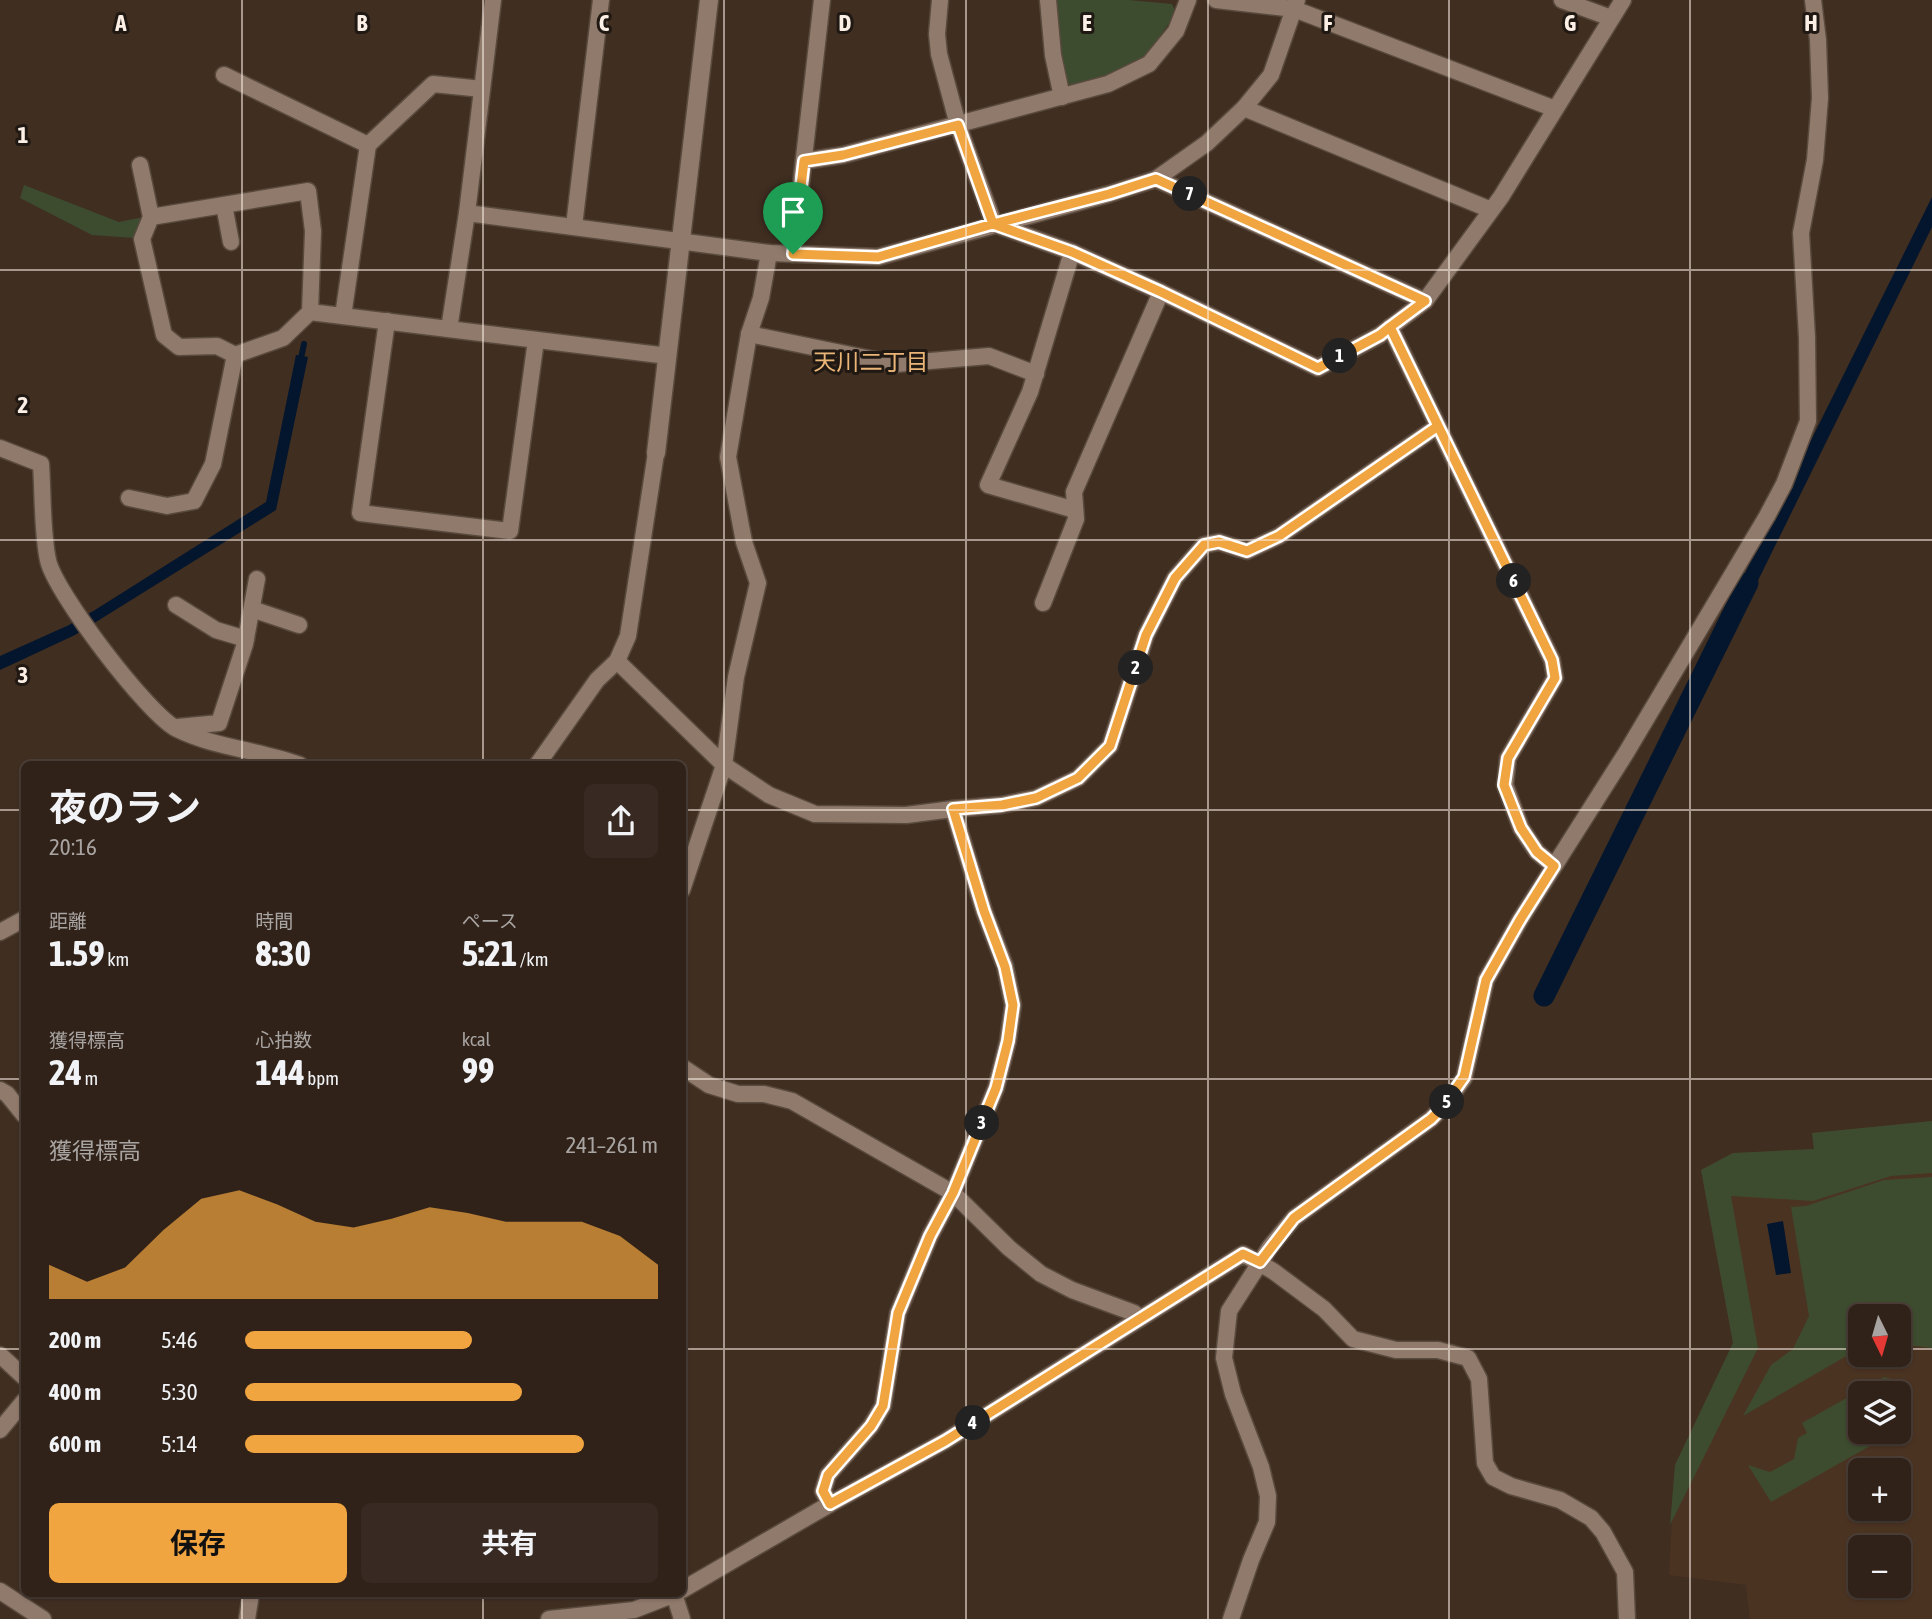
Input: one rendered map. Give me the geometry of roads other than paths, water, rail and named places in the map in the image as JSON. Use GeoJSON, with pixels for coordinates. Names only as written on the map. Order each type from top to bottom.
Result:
{"type":"FeatureCollection","features":[{"type":"Feature","properties":{"kind":"street"},"geometry":{"type":"LineString","coordinates":[[449,329],[467,213],[493,0]]}},
{"type":"Feature","properties":{"kind":"street"},"geometry":{"type":"LineString","coordinates":[[574,226],[601,0]]}},
{"type":"Feature","properties":{"kind":"street"},"geometry":{"type":"LineString","coordinates":[[540,761],[597,680],[617,661],[628,636],[656,453],[709,0]]}},
{"type":"Feature","properties":{"kind":"street"},"geometry":{"type":"LineString","coordinates":[[793,254],[822,0]]}},
{"type":"Feature","properties":{"kind":"street"},"geometry":{"type":"LineString","coordinates":[[940,0],[937,34],[939,54],[958,125],[993,224]]}},
{"type":"Feature","properties":{"kind":"street"},"geometry":{"type":"LineString","coordinates":[[1048,0],[1053,55],[1062,97]]}},
{"type":"Feature","properties":{"kind":"street"},"geometry":{"type":"LineString","coordinates":[[804,161],[843,155],[1108,84],[1149,64],[1176,30],[1188,0]]}},
{"type":"Feature","properties":{"kind":"street"},"geometry":{"type":"LineString","coordinates":[[1216,0],[1296,4],[1555,110]]}},
{"type":"Feature","properties":{"kind":"street"},"geometry":{"type":"LineString","coordinates":[[1562,0],[1611,18]]}},
{"type":"Feature","properties":{"kind":"street"},"geometry":{"type":"LineString","coordinates":[[993,224],[1072,252],[1318,368],[1380,335],[1425,301],[1491,210],[1623,0]]}},
{"type":"Feature","properties":{"kind":"street"},"geometry":{"type":"LineString","coordinates":[[1231,1619],[1267,1522],[1268,1496],[1261,1467],[1233,1394],[1224,1358],[1229,1311],[1260,1262],[1294,1218],[1431,1119],[1464,1077],[1486,980],[1520,920],[1626,753],[1767,516],[1784,484],[1808,421],[1807,337],[1801,233],[1815,160],[1820,98],[1818,40],[1813,0]]}},
{"type":"Feature","properties":{"kind":"street"},"geometry":{"type":"LineString","coordinates":[[467,213],[769,253],[878,257],[1156,179],[1207,143],[1244,108],[1271,75],[1296,4]]}},
{"type":"Feature","properties":{"kind":"street"},"geometry":{"type":"LineString","coordinates":[[224,75],[368,145]]}},
{"type":"Feature","properties":{"kind":"street"},"geometry":{"type":"LineString","coordinates":[[343,316],[368,145],[433,84],[482,89]]}},
{"type":"Feature","properties":{"kind":"street"},"geometry":{"type":"LineString","coordinates":[[1244,108],[1491,210]]}},
{"type":"Feature","properties":{"kind":"street"},"geometry":{"type":"LineString","coordinates":[[140,165],[151,217],[142,239],[164,335],[179,347],[217,346],[234,355],[283,338],[310,312],[313,231],[308,191],[151,217]]}},
{"type":"Feature","properties":{"kind":"street"},"geometry":{"type":"LineString","coordinates":[[1156,179],[1425,301]]}},
{"type":"Feature","properties":{"kind":"street"},"geometry":{"type":"LineString","coordinates":[[224,205],[230,242]]}},
{"type":"Feature","properties":{"kind":"street"},"geometry":{"type":"LineString","coordinates":[[1072,252],[1036,374],[988,485],[1076,510]]}},
{"type":"Feature","properties":{"kind":"street"},"geometry":{"type":"LineString","coordinates":[[686,878],[724,765],[736,677],[758,583],[744,542],[728,457],[749,334],[761,298],[769,253]]}},
{"type":"Feature","properties":{"kind":"street"},"geometry":{"type":"LineString","coordinates":[[1043,603],[1076,519],[1074,492],[1161,292]]}},
{"type":"Feature","properties":{"kind":"street"},"geometry":{"type":"LineString","coordinates":[[310,312],[668,356]]}},
{"type":"Feature","properties":{"kind":"street"},"geometry":{"type":"LineString","coordinates":[[387,321],[360,513],[510,531],[536,340]]}},
{"type":"Feature","properties":{"kind":"street"},"geometry":{"type":"LineString","coordinates":[[1390,327],[1552,660],[1555,678],[1508,758],[1504,785],[1521,828],[1537,852],[1554,866]]}},
{"type":"Feature","properties":{"kind":"street"},"geometry":{"type":"LineString","coordinates":[[749,334],[895,364],[989,356],[1036,374]]}},
{"type":"Feature","properties":{"kind":"street"},"geometry":{"type":"LineString","coordinates":[[129,498],[167,506],[194,501],[213,464],[234,355]]}},
{"type":"Feature","properties":{"kind":"street"},"geometry":{"type":"LineString","coordinates":[[617,661],[724,765],[769,795],[815,814],[905,815],[1002,805],[1036,798],[1078,778],[1110,746],[1146,635],[1175,578],[1204,545],[1219,542],[1247,551],[1279,536],[1438,426]]}},
{"type":"Feature","properties":{"kind":"street"},"geometry":{"type":"LineString","coordinates":[[0,448],[41,464],[48,562],[78,617],[146,702],[174,728],[205,740],[290,761]]}},
{"type":"Feature","properties":{"kind":"street"},"geometry":{"type":"LineString","coordinates":[[174,728],[219,723],[246,639],[257,579]]}},
{"type":"Feature","properties":{"kind":"street"},"geometry":{"type":"LineString","coordinates":[[176,605],[216,630],[246,639]]}},
{"type":"Feature","properties":{"kind":"street"},"geometry":{"type":"LineString","coordinates":[[252,608],[299,625]]}},
{"type":"Feature","properties":{"kind":"street"},"geometry":{"type":"LineString","coordinates":[[830,1504],[823,1491],[828,1475],[871,1426],[883,1406],[898,1313],[930,1236],[953,1193],[996,1088],[1008,1041],[1013,1005],[1005,967],[984,911],[953,809]]}},
{"type":"Feature","properties":{"kind":"street"},"geometry":{"type":"LineString","coordinates":[[0,932],[21,921]]}},
{"type":"Feature","properties":{"kind":"street"},"geometry":{"type":"LineString","coordinates":[[686,1070],[709,1085],[738,1094],[764,1094],[792,1101],[953,1193],[1009,1248],[1041,1274],[1072,1290],[1133,1313],[1139,1318]]}},
{"type":"Feature","properties":{"kind":"street"},"geometry":{"type":"LineString","coordinates":[[0,1090],[7,1094],[21,1111]]}},
{"type":"Feature","properties":{"kind":"street"},"geometry":{"type":"LineString","coordinates":[[686,1588],[945,1441],[1243,1254],[1260,1262],[1324,1309],[1353,1339],[1396,1350],[1438,1350],[1468,1358],[1479,1379],[1485,1463],[1493,1477],[1511,1486],[1560,1500],[1591,1518],[1603,1532],[1625,1572],[1628,1619]]}},
{"type":"Feature","properties":{"kind":"street"},"geometry":{"type":"LineString","coordinates":[[0,1355],[21,1374]]}},
{"type":"Feature","properties":{"kind":"street"},"geometry":{"type":"LineString","coordinates":[[0,1430],[21,1405]]}},
{"type":"Feature","properties":{"kind":"street"},"geometry":{"type":"LineString","coordinates":[[0,1591],[43,1619]]}},
{"type":"Feature","properties":{"kind":"street"},"geometry":{"type":"LineString","coordinates":[[247,1619],[251,1597]]}},
{"type":"Feature","properties":{"kind":"street"},"geometry":{"type":"LineString","coordinates":[[549,1619],[634,1610],[667,1597]]}},
{"type":"Feature","properties":{"kind":"street"},"geometry":{"type":"LineString","coordinates":[[676,1597],[682,1619]]}},
{"type":"Feature","properties":{"kind":"water"},"geometry":{"type":"Polygon","coordinates":[[[1932,197],[1932,227],[1743,611],[1729,605],[1932,197]]]}},
{"type":"Feature","properties":{"kind":"water"},"geometry":{"type":"Polygon","coordinates":[[[296,355],[308,357],[276,510],[75,635],[0,670],[0,656],[69,625],[95,610],[266,502],[296,355]]]}},
{"type":"Feature","properties":{"kind":"water"},"geometry":{"type":"Polygon","coordinates":[[[1783,1221],[1791,1273],[1776,1275],[1767,1224],[1783,1221]]]}},
{"type":"Feature","properties":{"kind":"waterway"},"geometry":{"type":"LineString","coordinates":[[300,363],[304,344]]}},
{"type":"Feature","properties":{"kind":"waterway"},"geometry":{"type":"LineString","coordinates":[[1544,996],[1748,583]]}},
{"type":"Feature","properties":{"kind":"district","name":"天川二丁目"},"geometry":{"type":"Point","coordinates":[871,362]}}]}
